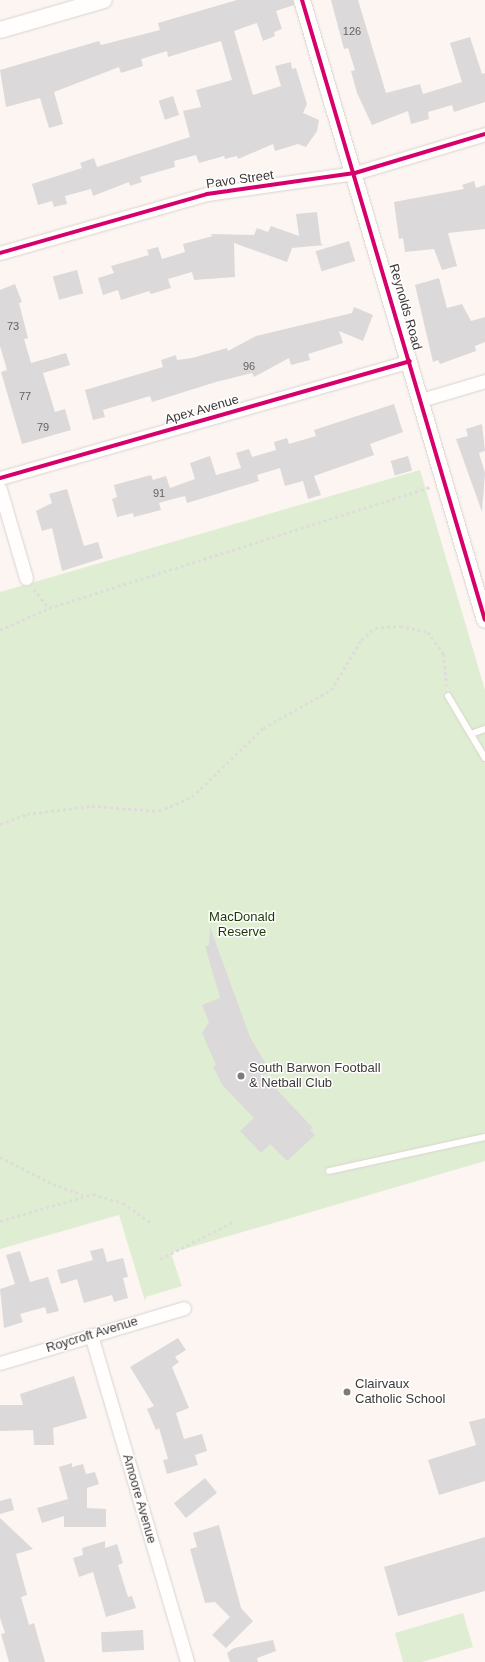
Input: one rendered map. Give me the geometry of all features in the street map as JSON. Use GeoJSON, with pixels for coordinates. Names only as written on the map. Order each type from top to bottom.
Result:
{"type":"FeatureCollection","features":[{"type":"Feature","properties":{"kind":"street"},"geometry":{"type":"LineString","coordinates":[[0,30],[104,0]]}},
{"type":"Feature","properties":{"kind":"street","name":"Reynolds Road"},"geometry":{"type":"LineString","coordinates":[[302,0],[356,173],[485,620]]}},
{"type":"Feature","properties":{"kind":"street","name":"Pavo Street"},"geometry":{"type":"LineString","coordinates":[[0,253],[207,194],[356,173],[485,134]]}},
{"type":"Feature","properties":{"kind":"street","name":"Apex Avenue"},"geometry":{"type":"LineString","coordinates":[[0,478],[410,361]]}},
{"type":"Feature","properties":{"kind":"street"},"geometry":{"type":"LineString","coordinates":[[421,400],[485,381]]}},
{"type":"Feature","properties":{"kind":"street"},"geometry":{"type":"LineString","coordinates":[[0,489],[26,578]]}},
{"type":"Feature","properties":{"kind":"street","name":"Roycroft Avenue"},"geometry":{"type":"LineString","coordinates":[[0,1363],[184,1308]]}},
{"type":"Feature","properties":{"kind":"street","name":"Amoore Avenue"},"geometry":{"type":"LineString","coordinates":[[91,1335],[187,1662]]}},
{"type":"Feature","properties":{"kind":"lane"},"geometry":{"type":"LineString","coordinates":[[448,696],[485,758]]}},
{"type":"Feature","properties":{"kind":"lane"},"geometry":{"type":"LineString","coordinates":[[471,734],[485,730]]}},
{"type":"Feature","properties":{"kind":"lane"},"geometry":{"type":"LineString","coordinates":[[329,1171],[485,1137]]}},
{"type":"Feature","properties":{"kind":"path"},"geometry":{"type":"LineString","coordinates":[[0,630],[49,608],[416,493],[445,481]]}},
{"type":"Feature","properties":{"kind":"path"},"geometry":{"type":"LineString","coordinates":[[26,578],[49,608]]}},
{"type":"Feature","properties":{"kind":"path"},"geometry":{"type":"LineString","coordinates":[[0,824],[27,814],[92,806],[158,811],[192,797],[263,728],[331,690],[361,640],[375,628],[400,626],[428,632],[444,654],[448,696]]}},
{"type":"Feature","properties":{"kind":"path"},"geometry":{"type":"LineString","coordinates":[[0,1157],[53,1184],[84,1195]]}},
{"type":"Feature","properties":{"kind":"path"},"geometry":{"type":"LineString","coordinates":[[0,1221],[84,1195],[105,1195],[152,1223]]}},
{"type":"Feature","properties":{"kind":"path"},"geometry":{"type":"LineString","coordinates":[[160,1259],[233,1222]]}},
{"type":"Feature","properties":{"kind":"green space","name":"MacDonald Reserve"},"geometry":{"type":"Polygon","coordinates":[[[420,470],[485,690],[485,1161],[171,1253],[182,1286],[146,1297],[145,1301],[119,1215],[0,1249],[0,592],[420,470]]]}},
{"type":"Feature","properties":{"kind":"green space"},"geometry":{"type":"Polygon","coordinates":[[[463,1613],[473,1647],[422,1662],[403,1662],[395,1633],[463,1613]]]}},
{"type":"Feature","properties":{"kind":"building"},"geometry":{"type":"Polygon","coordinates":[[[237,0],[293,0],[294,5],[276,11],[282,29],[274,32],[275,36],[263,41],[257,23],[234,31],[253,95],[281,86],[275,66],[291,62],[292,69],[296,68],[307,104],[303,113],[319,120],[317,131],[306,147],[298,144],[275,151],[273,144],[238,159],[237,156],[225,159],[224,156],[199,163],[196,155],[174,161],[175,167],[140,177],[142,182],[130,186],[129,182],[93,196],[91,189],[65,196],[67,204],[54,207],[52,201],[38,205],[32,184],[82,168],[80,163],[94,158],[97,167],[190,137],[183,111],[201,107],[196,90],[232,80],[221,41],[168,57],[167,51],[141,59],[143,66],[121,73],[119,67],[54,92],[63,124],[49,128],[40,98],[6,107],[0,70],[99,41],[101,45],[160,30],[158,23],[237,0]]]}},
{"type":"Feature","properties":{"kind":"building"},"geometry":{"type":"Polygon","coordinates":[[[331,0],[358,0],[386,93],[420,84],[423,94],[462,82],[450,43],[470,37],[482,74],[485,73],[485,102],[454,112],[452,105],[428,112],[429,119],[411,124],[408,111],[372,125],[357,93],[351,71],[355,70],[348,48],[344,49],[331,0]]]}},
{"type":"Feature","properties":{"kind":"building"},"geometry":{"type":"Polygon","coordinates":[[[173,96],[179,115],[165,120],[159,101],[173,96]]]}},
{"type":"Feature","properties":{"kind":"building"},"geometry":{"type":"Polygon","coordinates":[[[474,181],[476,188],[485,185],[485,229],[448,233],[457,266],[442,270],[434,249],[405,252],[403,238],[399,239],[394,202],[464,189],[462,185],[474,181]]]}},
{"type":"Feature","properties":{"kind":"building"},"geometry":{"type":"Polygon","coordinates":[[[317,212],[321,244],[324,245],[292,248],[287,262],[234,243],[235,277],[194,280],[192,272],[168,279],[171,288],[151,294],[149,291],[121,300],[118,290],[103,295],[98,278],[114,273],[111,266],[149,255],[147,250],[158,247],[162,259],[185,252],[183,244],[213,236],[210,234],[254,235],[257,228],[268,232],[271,226],[299,236],[296,214],[317,212]]]}},
{"type":"Feature","properties":{"kind":"building"},"geometry":{"type":"Polygon","coordinates":[[[349,241],[355,261],[322,271],[316,251],[349,241]]]}},
{"type":"Feature","properties":{"kind":"building"},"geometry":{"type":"Polygon","coordinates":[[[77,270],[83,293],[59,300],[53,276],[77,270]]]}},
{"type":"Feature","properties":{"kind":"building"},"geometry":{"type":"Polygon","coordinates":[[[439,278],[447,308],[462,304],[471,321],[485,317],[485,342],[475,346],[476,351],[440,364],[438,360],[433,362],[415,285],[439,278]]]}},
{"type":"Feature","properties":{"kind":"building"},"geometry":{"type":"Polygon","coordinates":[[[15,284],[22,302],[19,303],[28,338],[24,339],[31,363],[66,353],[70,365],[43,373],[55,412],[65,409],[71,430],[22,444],[1,372],[7,370],[0,346],[0,290],[15,284]]]}},
{"type":"Feature","properties":{"kind":"building"},"geometry":{"type":"Polygon","coordinates":[[[354,307],[373,315],[363,341],[339,331],[343,343],[308,354],[310,360],[291,365],[289,358],[254,377],[252,373],[216,382],[152,402],[150,396],[103,410],[105,417],[93,420],[85,390],[163,367],[161,360],[176,355],[177,360],[192,358],[227,348],[228,351],[256,336],[352,313],[354,307]]]}},
{"type":"Feature","properties":{"kind":"building"},"geometry":{"type":"Polygon","coordinates":[[[394,404],[403,432],[370,444],[374,455],[314,476],[321,495],[308,499],[303,481],[285,486],[280,468],[257,475],[259,481],[187,503],[185,496],[159,503],[161,510],[134,517],[133,513],[117,517],[112,499],[117,497],[114,485],[151,475],[153,480],[166,476],[170,488],[195,479],[190,463],[210,456],[216,475],[241,468],[236,453],[249,449],[252,457],[276,450],[274,442],[287,438],[289,444],[316,436],[314,430],[394,404]]]}},
{"type":"Feature","properties":{"kind":"building"},"geometry":{"type":"Polygon","coordinates":[[[482,424],[485,451],[479,453],[485,473],[482,512],[456,439],[468,436],[466,429],[482,424]]]}},
{"type":"Feature","properties":{"kind":"building"},"geometry":{"type":"Polygon","coordinates":[[[408,456],[412,470],[395,475],[391,461],[408,456]]]}},
{"type":"Feature","properties":{"kind":"building"},"geometry":{"type":"Polygon","coordinates":[[[67,489],[84,546],[98,542],[103,558],[62,571],[52,528],[42,531],[36,511],[52,503],[49,494],[67,489]]]}},
{"type":"Feature","properties":{"kind":"building","name":"South Barwon Football & Netball Club"},"geometry":{"type":"Polygon","coordinates":[[[210,927],[250,1037],[271,1073],[263,1075],[313,1128],[310,1130],[315,1135],[287,1161],[270,1144],[261,1153],[240,1131],[254,1118],[223,1086],[213,1067],[216,1065],[202,1033],[209,1022],[202,1005],[220,998],[205,946],[209,945],[210,927]]]}},
{"type":"Feature","properties":{"kind":"building"},"geometry":{"type":"Polygon","coordinates":[[[103,1248],[107,1262],[123,1258],[128,1277],[123,1278],[128,1298],[114,1302],[112,1295],[84,1303],[77,1279],[61,1284],[57,1270],[93,1260],[90,1251],[103,1248]]]}},
{"type":"Feature","properties":{"kind":"building"},"geometry":{"type":"Polygon","coordinates":[[[20,1251],[30,1282],[48,1277],[59,1311],[47,1314],[45,1307],[20,1314],[23,1322],[4,1328],[0,1289],[15,1284],[6,1255],[20,1251]]]}},
{"type":"Feature","properties":{"kind":"building"},"geometry":{"type":"Polygon","coordinates":[[[178,1338],[186,1350],[175,1357],[179,1362],[172,1367],[189,1408],[176,1413],[184,1439],[202,1434],[207,1451],[195,1455],[198,1465],[167,1474],[163,1460],[168,1459],[159,1428],[156,1430],[147,1409],[154,1406],[130,1367],[178,1338]]]}},
{"type":"Feature","properties":{"kind":"building"},"geometry":{"type":"Polygon","coordinates":[[[74,1376],[87,1418],[53,1428],[54,1445],[34,1445],[33,1430],[0,1431],[0,1405],[23,1405],[20,1394],[74,1376]]]}},
{"type":"Feature","properties":{"kind":"building"},"geometry":{"type":"Polygon","coordinates":[[[485,1418],[485,1481],[439,1495],[428,1460],[476,1445],[469,1422],[485,1418]]]}},
{"type":"Feature","properties":{"kind":"building"},"geometry":{"type":"Polygon","coordinates":[[[72,1463],[72,1467],[83,1464],[86,1474],[95,1472],[99,1484],[87,1488],[87,1508],[106,1509],[106,1527],[64,1527],[64,1516],[42,1523],[37,1508],[68,1499],[59,1467],[72,1463]]]}},
{"type":"Feature","properties":{"kind":"building"},"geometry":{"type":"Polygon","coordinates":[[[205,1478],[217,1493],[186,1518],[174,1503],[205,1478]]]}},
{"type":"Feature","properties":{"kind":"building"},"geometry":{"type":"Polygon","coordinates":[[[11,1498],[14,1510],[0,1514],[0,1501],[11,1498]]]}},
{"type":"Feature","properties":{"kind":"building"},"geometry":{"type":"Polygon","coordinates":[[[0,1518],[33,1549],[16,1554],[27,1595],[21,1597],[29,1625],[34,1623],[45,1662],[9,1662],[1,1634],[5,1633],[0,1618],[0,1518]]]}},
{"type":"Feature","properties":{"kind":"building"},"geometry":{"type":"Polygon","coordinates":[[[219,1525],[241,1608],[253,1621],[226,1648],[212,1635],[230,1617],[215,1602],[205,1603],[190,1549],[197,1547],[193,1533],[219,1525]]]}},
{"type":"Feature","properties":{"kind":"building"},"geometry":{"type":"Polygon","coordinates":[[[485,1537],[485,1591],[398,1616],[384,1567],[485,1537]]]}},
{"type":"Feature","properties":{"kind":"building"},"geometry":{"type":"Polygon","coordinates":[[[105,1541],[105,1548],[117,1544],[123,1563],[118,1565],[128,1597],[132,1596],[136,1608],[106,1617],[93,1572],[79,1577],[73,1558],[83,1555],[82,1548],[105,1541]]]}},
{"type":"Feature","properties":{"kind":"building"},"geometry":{"type":"Polygon","coordinates":[[[143,1630],[144,1650],[102,1652],[101,1632],[143,1630]]]}},
{"type":"Feature","properties":{"kind":"building"},"geometry":{"type":"Polygon","coordinates":[[[273,1640],[276,1651],[257,1658],[258,1662],[230,1662],[227,1653],[234,1648],[273,1640]]]}},
{"type":"Feature","properties":{"kind":"cycle path"},"geometry":{"type":"LineString","coordinates":[[302,0],[485,620]]}},
{"type":"Feature","properties":{"kind":"cycle path"},"geometry":{"type":"LineString","coordinates":[[0,253],[207,194],[355,173],[485,134]]}},
{"type":"Feature","properties":{"kind":"cycle path"},"geometry":{"type":"LineString","coordinates":[[0,478],[410,361]]}},
{"type":"Feature","properties":{"kind":"place","name":"South Barwon Football & Netball Club"},"geometry":{"type":"Point","coordinates":[241,1076]}},
{"type":"Feature","properties":{"kind":"place","name":"Clairvaux Catholic School"},"geometry":{"type":"Point","coordinates":[347,1392]}}]}
